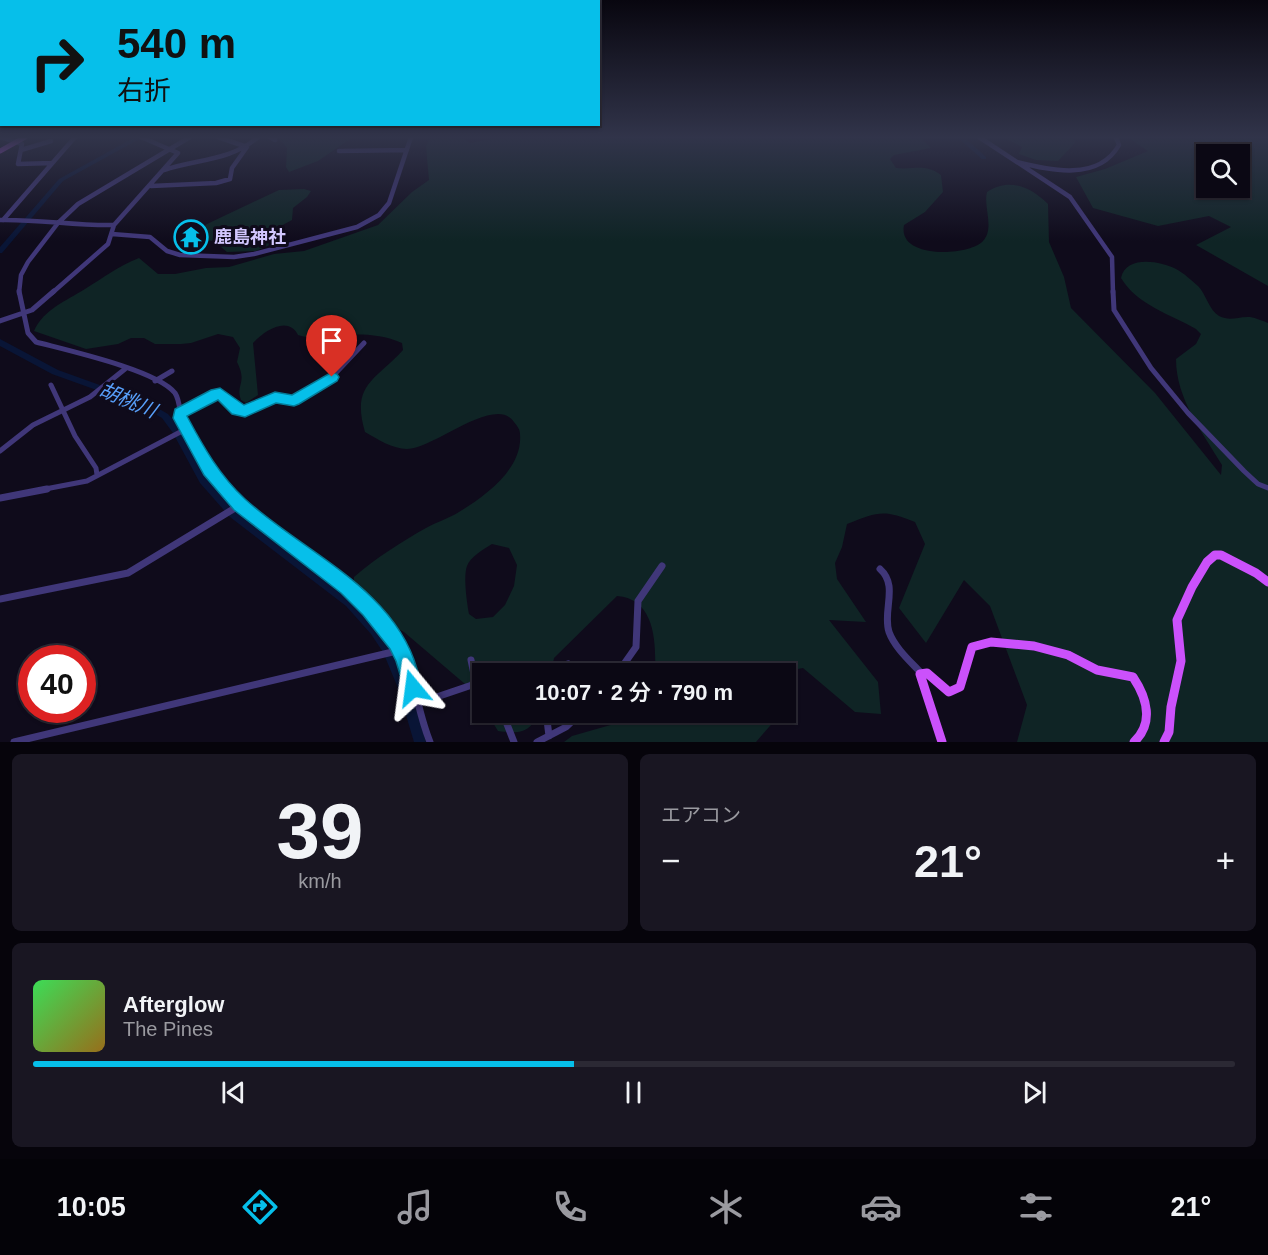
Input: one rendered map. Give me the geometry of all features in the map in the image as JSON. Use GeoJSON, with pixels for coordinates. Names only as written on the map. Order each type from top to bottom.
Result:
{"type":"FeatureCollection","features":[{"type":"Feature","properties":{"kind":"main road"},"geometry":{"type":"LineString","coordinates":[[1164,742],[1169,732],[1181,661],[1177,620],[1192,587],[1208,562],[1211,558],[1221,555],[1256,573],[1268,582]]}},
{"type":"Feature","properties":{"kind":"main road"},"geometry":{"type":"LineString","coordinates":[[942,742],[920,680],[921,673],[927,673],[953,692],[960,687],[972,647],[980,643],[1037,647],[1064,653],[1094,669],[1133,677],[1139,685],[1148,723],[1144,735],[1134,742]]}},
{"type":"Feature","properties":{"kind":"street"},"geometry":{"type":"LineString","coordinates":[[1,221],[44,172]]}},
{"type":"Feature","properties":{"kind":"street"},"geometry":{"type":"LineString","coordinates":[[130,172],[90,195],[73,208],[58,223],[21,275],[19,291],[28,333],[36,342],[125,369],[173,391],[180,402],[180,413],[186,429],[209,471],[240,505],[352,591],[369,609],[400,650],[410,673],[416,704],[430,742]]}},
{"type":"Feature","properties":{"kind":"street"},"geometry":{"type":"LineString","coordinates":[[0,321],[32,310],[108,244],[114,225],[151,186],[161,172]]}},
{"type":"Feature","properties":{"kind":"street"},"geometry":{"type":"LineString","coordinates":[[151,186],[212,184],[227,181],[230,179],[231,172]]}},
{"type":"Feature","properties":{"kind":"street"},"geometry":{"type":"LineString","coordinates":[[112,234],[150,237],[167,251],[180,255],[234,257],[254,254],[348,230],[370,221],[386,207],[399,172]]}},
{"type":"Feature","properties":{"kind":"street"},"geometry":{"type":"LineString","coordinates":[[1031,172],[1070,197],[1112,257],[1114,310],[1151,369],[1188,413],[1244,471],[1258,484],[1268,488]]}},
{"type":"Feature","properties":{"kind":"street"},"geometry":{"type":"LineString","coordinates":[[1,221],[28,219],[82,226],[114,225]]}},
{"type":"Feature","properties":{"kind":"street"},"geometry":{"type":"LineString","coordinates":[[180,413],[219,393],[240,411],[253,409],[275,398],[294,400],[332,377],[364,343]]}},
{"type":"Feature","properties":{"kind":"street"},"geometry":{"type":"LineString","coordinates":[[0,451],[33,425],[94,394],[125,369]]}},
{"type":"Feature","properties":{"kind":"street"},"geometry":{"type":"LineString","coordinates":[[155,381],[172,371]]}},
{"type":"Feature","properties":{"kind":"street"},"geometry":{"type":"LineString","coordinates":[[51,385],[79,443],[96,468],[97,475]]}},
{"type":"Feature","properties":{"kind":"street"},"geometry":{"type":"LineString","coordinates":[[0,498],[78,483],[186,429]]}},
{"type":"Feature","properties":{"kind":"street"},"geometry":{"type":"LineString","coordinates":[[0,599],[128,573],[240,505]]}},
{"type":"Feature","properties":{"kind":"street"},"geometry":{"type":"LineString","coordinates":[[625,663],[636,647],[638,601],[662,566]]}},
{"type":"Feature","properties":{"kind":"street"},"geometry":{"type":"LineString","coordinates":[[880,569],[887,574],[890,581],[889,630],[906,657],[921,673]]}},
{"type":"Feature","properties":{"kind":"street"},"geometry":{"type":"LineString","coordinates":[[14,742],[400,650]]}},
{"type":"Feature","properties":{"kind":"street"},"geometry":{"type":"LineString","coordinates":[[416,704],[472,685],[475,679],[471,660]]}},
{"type":"Feature","properties":{"kind":"street"},"geometry":{"type":"LineString","coordinates":[[507,723],[514,742]]}},
{"type":"Feature","properties":{"kind":"street"},"geometry":{"type":"LineString","coordinates":[[547,723],[549,736]]}},
{"type":"Feature","properties":{"kind":"street"},"geometry":{"type":"LineString","coordinates":[[537,742],[570,723]]}},
{"type":"Feature","properties":{"kind":"green space"},"geometry":{"type":"Polygon","coordinates":[[[428,172],[936,172],[941,175],[943,192],[925,212],[904,225],[905,236],[912,244],[922,249],[950,252],[976,246],[983,241],[988,230],[987,192],[1003,185],[1019,186],[1034,193],[1048,204],[1049,242],[1064,277],[1071,308],[1155,393],[1221,475],[1222,465],[1192,415],[1177,374],[1176,359],[1196,344],[1201,334],[1196,329],[1145,302],[1121,278],[1129,266],[1136,263],[1153,262],[1169,266],[1198,286],[1219,316],[1231,319],[1250,317],[1268,323],[1268,742],[1017,742],[1027,705],[990,606],[964,580],[926,643],[899,608],[925,544],[915,522],[888,514],[874,515],[847,524],[842,547],[835,563],[837,579],[866,622],[829,620],[878,682],[881,714],[855,712],[803,668],[796,669],[796,663],[655,663],[654,637],[646,614],[640,605],[630,599],[617,596],[554,658],[553,663],[472,663],[472,690],[404,632],[358,608],[354,577],[407,539],[455,514],[491,490],[509,470],[515,459],[520,432],[514,422],[505,415],[493,414],[479,418],[419,447],[407,449],[391,445],[365,432],[361,416],[363,393],[375,377],[403,350],[402,343],[378,336],[353,334],[308,337],[298,335],[288,326],[269,330],[253,343],[258,395],[246,403],[241,400],[239,390],[242,379],[237,362],[240,348],[233,337],[218,334],[181,344],[155,344],[144,338],[131,338],[118,344],[86,349],[34,331],[38,323],[56,306],[117,268],[139,258],[158,274],[175,274],[206,268],[229,267],[274,254],[304,251],[378,225],[412,192],[429,180],[428,172]],[[492,544],[474,556],[467,566],[465,583],[469,614],[476,619],[493,617],[505,605],[514,586],[517,565],[509,548],[492,544]]]}},
{"type":"Feature","properties":{"kind":"green space"},"geometry":{"type":"Polygon","coordinates":[[[1095,172],[1196,172],[1196,198],[1250,198],[1250,172],[1268,172],[1268,286],[1196,245],[1231,227],[1209,216],[1158,226],[1093,208],[1076,177],[1095,172]]]}},
{"type":"Feature","properties":{"kind":"green space"},"geometry":{"type":"Polygon","coordinates":[[[279,190],[311,191],[293,208],[292,220],[277,228],[276,235],[279,241],[256,251],[227,252],[221,247],[223,242],[204,240],[197,235],[199,230],[207,224],[279,190]]]}},
{"type":"Feature","properties":{"kind":"green space"},"geometry":{"type":"Polygon","coordinates":[[[493,723],[533,723],[524,731],[498,731],[493,723]]]}},
{"type":"Feature","properties":{"kind":"green space"},"geometry":{"type":"Polygon","coordinates":[[[618,723],[773,723],[756,742],[564,742],[572,736],[618,723]]]}},
{"type":"Feature","properties":{"kind":"waterway","name":"胡桃川"},"geometry":{"type":"LineString","coordinates":[[0,251],[61,180],[76,172]]}},
{"type":"Feature","properties":{"kind":"waterway","name":"胡桃川"},"geometry":{"type":"LineString","coordinates":[[0,342],[55,372],[144,404],[165,416],[176,430],[203,480],[233,514],[350,602],[375,630],[387,648],[404,688],[420,742]]}},
{"type":"Feature","properties":{"kind":"place","name":"鹿島神社"},"geometry":{"type":"Point","coordinates":[191,237]}},
{"type":"Feature","properties":{"kind":"route"},"geometry":{"type":"LineString","coordinates":[[332,377],[294,400],[275,398],[245,411],[237,410],[220,393],[216,394],[180,413],[180,418],[209,471],[240,505],[347,587],[369,609],[396,642],[405,659],[413,688]]}}]}
